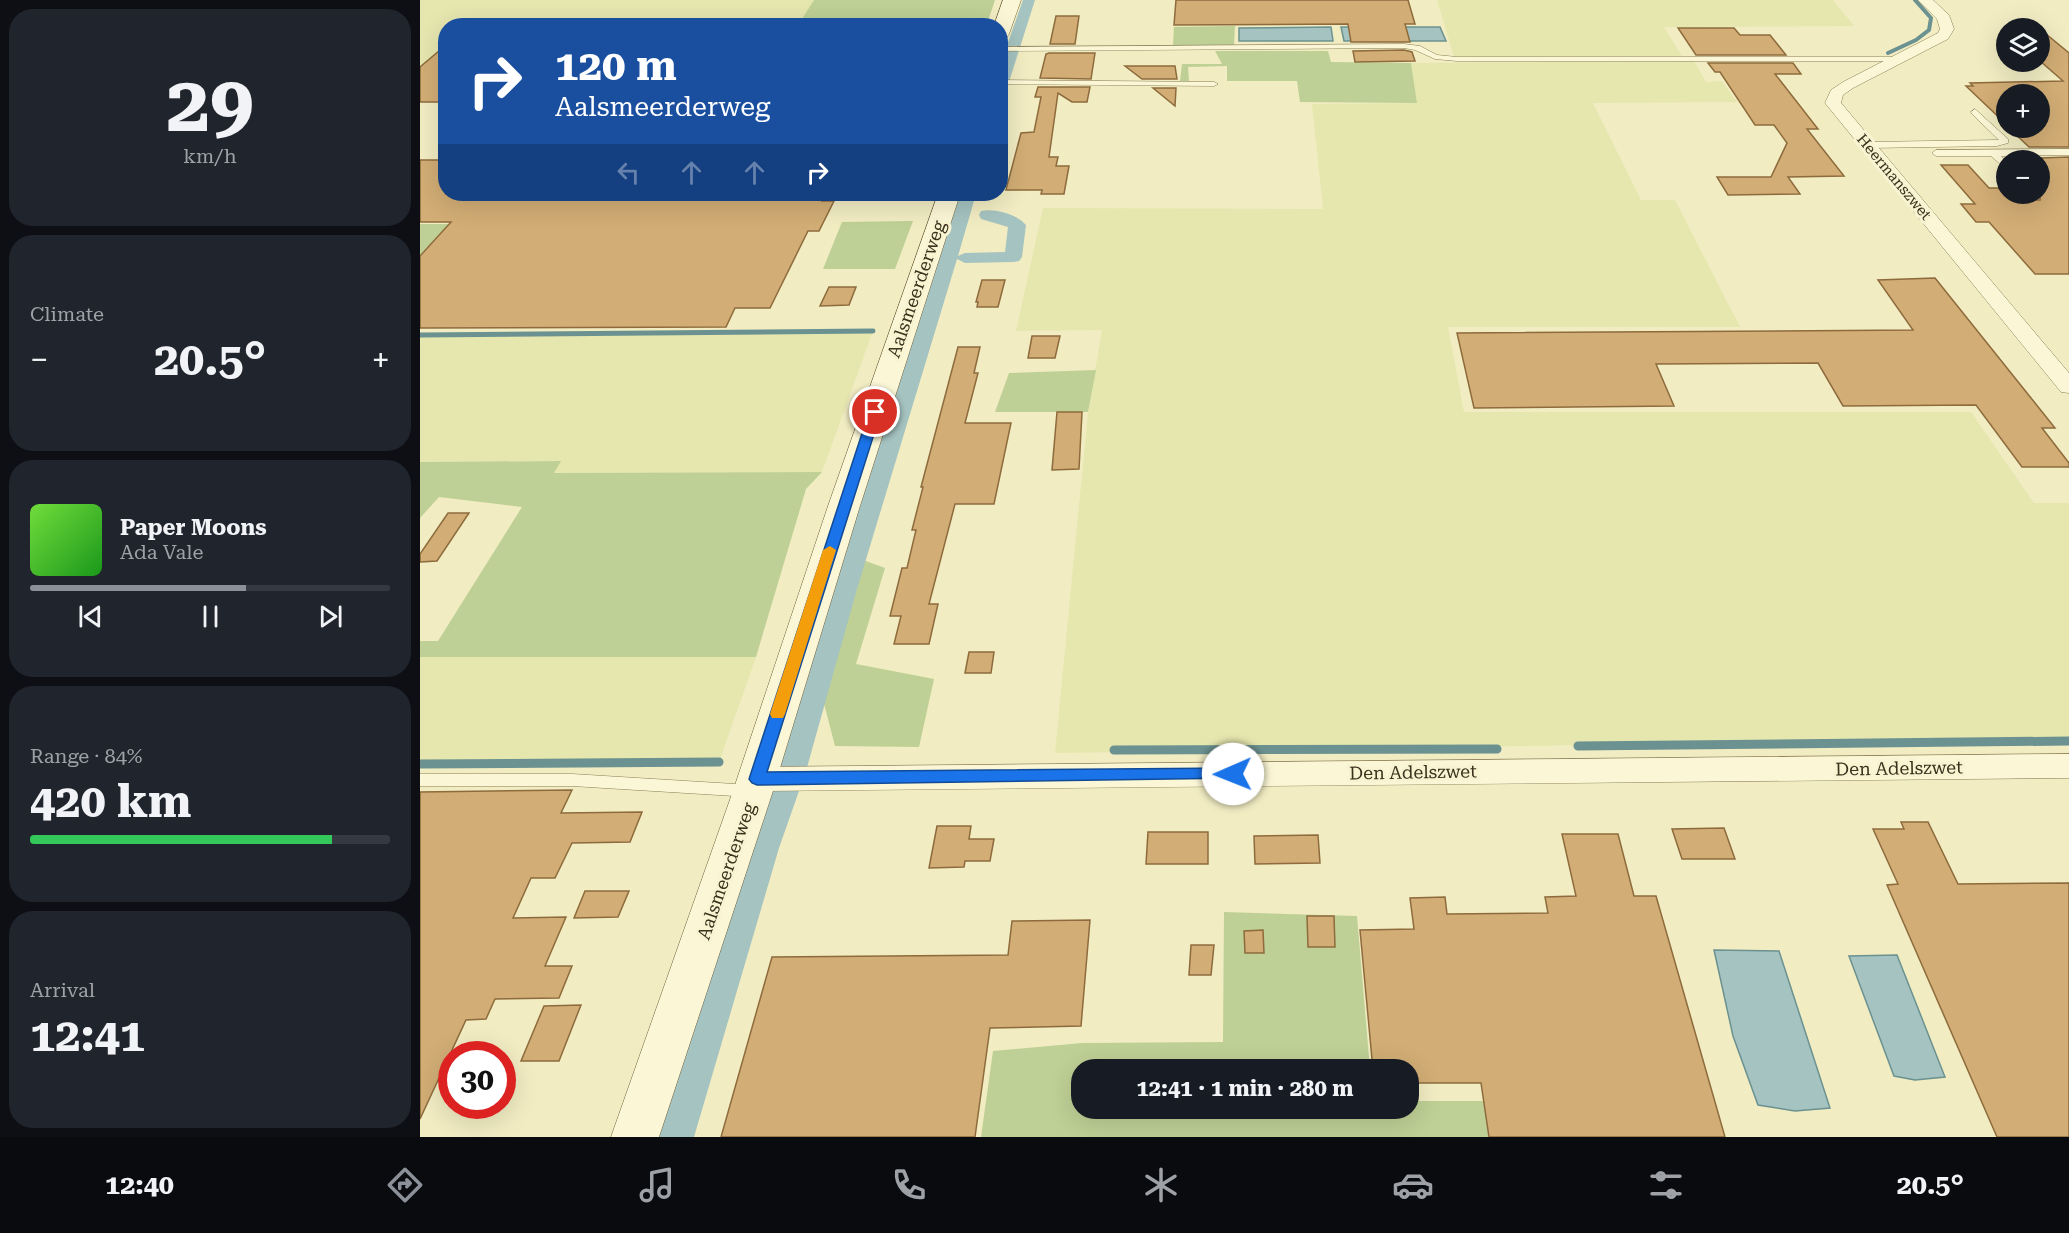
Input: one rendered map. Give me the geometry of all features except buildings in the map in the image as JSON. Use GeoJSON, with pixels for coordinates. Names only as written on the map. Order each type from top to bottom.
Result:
{"type":"FeatureCollection","features":[{"type":"Feature","properties":{"kind":"street"},"geometry":{"type":"LineString","coordinates":[[1008,18],[1012,0]]}},
{"type":"Feature","properties":{"kind":"street","name":"Heermanszwet"},"geometry":{"type":"LineString","coordinates":[[1925,0],[1944,18],[1947,29],[1943,36],[1836,93],[1833,103],[2069,387]]}},
{"type":"Feature","properties":{"kind":"street","name":"Aalsmeerderweg"},"geometry":{"type":"LineString","coordinates":[[635,1137],[774,782],[848,493],[947,201]]}},
{"type":"Feature","properties":{"kind":"street","name":"Den Adelszwet"},"geometry":{"type":"LineString","coordinates":[[774,782],[2069,766]]}},
{"type":"Feature","properties":{"kind":"lane"},"geometry":{"type":"LineString","coordinates":[[1008,46],[1022,49],[1404,46],[1417,48],[1435,57],[1457,59],[1901,59]]}},
{"type":"Feature","properties":{"kind":"lane"},"geometry":{"type":"LineString","coordinates":[[1008,82],[1214,84]]}},
{"type":"Feature","properties":{"kind":"lane"},"geometry":{"type":"LineString","coordinates":[[1870,149],[2005,141],[1975,112]]}},
{"type":"Feature","properties":{"kind":"lane"},"geometry":{"type":"LineString","coordinates":[[1870,149],[1993,153],[2069,152]]}},
{"type":"Feature","properties":{"kind":"lane"},"geometry":{"type":"LineString","coordinates":[[1993,153],[1996,156]]}},
{"type":"Feature","properties":{"kind":"lane"},"geometry":{"type":"LineString","coordinates":[[420,780],[774,782]]}},
{"type":"Feature","properties":{"kind":"green space"},"geometry":{"type":"Polygon","coordinates":[[[420,0],[814,0],[802,18],[438,18],[438,55],[420,72],[420,0]]]}},
{"type":"Feature","properties":{"kind":"green space"},"geometry":{"type":"Polygon","coordinates":[[[814,0],[995,0],[989,18],[802,18],[814,0]]]}},
{"type":"Feature","properties":{"kind":"green space"},"geometry":{"type":"Polygon","coordinates":[[[1437,0],[1833,0],[1854,26],[1664,27],[1682,56],[1454,57],[1437,0]]]}},
{"type":"Feature","properties":{"kind":"green space"},"geometry":{"type":"Polygon","coordinates":[[[1235,26],[1234,45],[1173,45],[1174,27],[1235,26]]]}},
{"type":"Feature","properties":{"kind":"green space"},"geometry":{"type":"Polygon","coordinates":[[[1215,51],[1328,51],[1331,62],[1411,63],[1417,103],[1300,102],[1297,81],[1227,81],[1227,66],[1188,67],[1189,81],[1180,81],[1182,64],[1222,64],[1215,51]]]}},
{"type":"Feature","properties":{"kind":"green space"},"geometry":{"type":"Polygon","coordinates":[[[1694,61],[1706,82],[1722,81],[1737,102],[1593,103],[1641,200],[1675,200],[1740,327],[1448,327],[1464,412],[1971,412],[2034,503],[2069,503],[2069,738],[1055,753],[1088,413],[1102,330],[1016,331],[1043,208],[1323,209],[1312,104],[1417,103],[1411,63],[1694,61]]]}},
{"type":"Feature","properties":{"kind":"green space"},"geometry":{"type":"Polygon","coordinates":[[[913,221],[895,269],[823,269],[842,222],[913,221]]]}},
{"type":"Feature","properties":{"kind":"green space"},"geometry":{"type":"Polygon","coordinates":[[[420,224],[452,224],[420,258],[420,224]]]}},
{"type":"Feature","properties":{"kind":"green space"},"geometry":{"type":"Polygon","coordinates":[[[873,331],[822,472],[554,473],[560,461],[420,462],[420,333],[873,331]]]}},
{"type":"Feature","properties":{"kind":"green space"},"geometry":{"type":"Polygon","coordinates":[[[1096,370],[1088,412],[995,412],[1009,373],[1096,370]]]}},
{"type":"Feature","properties":{"kind":"green space"},"geometry":{"type":"Polygon","coordinates":[[[561,461],[554,473],[822,472],[806,489],[756,657],[420,657],[420,641],[438,641],[522,507],[439,497],[420,518],[420,462],[561,461]]]}},
{"type":"Feature","properties":{"kind":"green space"},"geometry":{"type":"Polygon","coordinates":[[[863,560],[885,568],[856,664],[934,679],[919,747],[835,746],[821,692],[863,560]]]}},
{"type":"Feature","properties":{"kind":"green space"},"geometry":{"type":"Polygon","coordinates":[[[420,657],[756,657],[719,762],[420,763],[420,657]]]}},
{"type":"Feature","properties":{"kind":"green space"},"geometry":{"type":"Polygon","coordinates":[[[1224,912],[1357,916],[1369,1059],[1071,1059],[1071,1119],[1419,1119],[1419,1101],[1484,1101],[1489,1137],[981,1137],[993,1051],[1082,1043],[1223,1042],[1224,912]]]}},
{"type":"Feature","properties":{"kind":"water"},"geometry":{"type":"Polygon","coordinates":[[[1331,27],[1333,41],[1239,41],[1239,28],[1331,27]]]}},
{"type":"Feature","properties":{"kind":"water"},"geometry":{"type":"Polygon","coordinates":[[[1341,27],[1440,27],[1446,41],[1344,41],[1341,27]]]}},
{"type":"Feature","properties":{"kind":"water"},"geometry":{"type":"Polygon","coordinates":[[[1714,950],[1779,951],[1830,1108],[1795,1111],[1758,1105],[1733,1036],[1714,950]]]}},
{"type":"Feature","properties":{"kind":"water"},"geometry":{"type":"Polygon","coordinates":[[[1897,955],[1945,1077],[1915,1080],[1894,1076],[1849,956],[1897,955]]]}},
{"type":"Feature","properties":{"kind":"waterway"},"geometry":{"type":"LineString","coordinates":[[1008,64],[1029,0]]}},
{"type":"Feature","properties":{"kind":"waterway"},"geometry":{"type":"LineString","coordinates":[[1888,53],[1916,40],[1929,30],[1931,18],[1915,0]]}},
{"type":"Feature","properties":{"kind":"waterway"},"geometry":{"type":"LineString","coordinates":[[676,1137],[764,848],[792,771],[845,589],[966,201]]}},
{"type":"Feature","properties":{"kind":"waterway"},"geometry":{"type":"LineString","coordinates":[[965,258],[1013,257],[1017,225],[1009,220],[987,215]]}},
{"type":"Feature","properties":{"kind":"waterway"},"geometry":{"type":"LineString","coordinates":[[420,335],[873,331]]}},
{"type":"Feature","properties":{"kind":"waterway"},"geometry":{"type":"LineString","coordinates":[[1578,746],[2069,741]]}},
{"type":"Feature","properties":{"kind":"waterway"},"geometry":{"type":"LineString","coordinates":[[1114,750],[1497,749]]}},
{"type":"Feature","properties":{"kind":"waterway"},"geometry":{"type":"LineString","coordinates":[[420,764],[719,762]]}},
{"type":"Feature","properties":{"kind":"slow traffic"},"geometry":{"type":"LineString","coordinates":[[778,714],[830,550]]}},
{"type":"Feature","properties":{"kind":"route"},"geometry":{"type":"LineString","coordinates":[[875,412],[757,779],[1233,774]]}}]}
